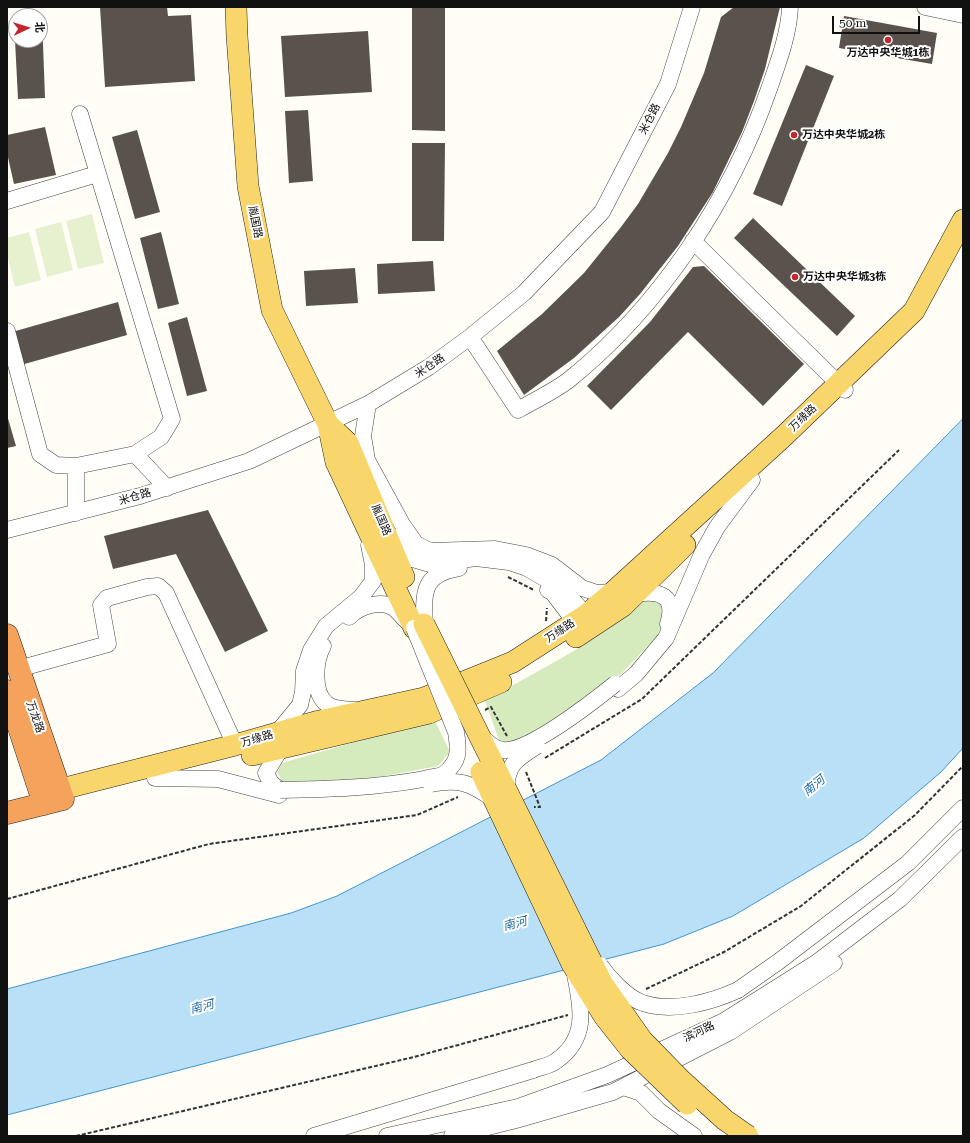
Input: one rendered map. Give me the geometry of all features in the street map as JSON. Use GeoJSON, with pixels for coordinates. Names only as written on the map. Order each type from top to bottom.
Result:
{"type":"FeatureCollection","features":[{"type":"Feature","properties":{"kind":"highway","name":"万龙路"},"geometry":{"type":"LineString","coordinates":[[7,635],[18,669],[51,797]]}},
{"type":"Feature","properties":{"kind":"highway","name":"万龙路"},"geometry":{"type":"LineString","coordinates":[[7,691],[51,797]]}},
{"type":"Feature","properties":{"kind":"highway","name":"万缘路"},"geometry":{"type":"LineString","coordinates":[[7,803],[51,797]]}},
{"type":"Feature","properties":{"kind":"highway","name":"万缘路"},"geometry":{"type":"LineString","coordinates":[[7,813],[51,797]]}},
{"type":"Feature","properties":{"kind":"main road","name":"胤国路"},"geometry":{"type":"LineString","coordinates":[[236,7],[236,36],[248,186],[272,310],[328,424],[336,462],[419,626]]}},
{"type":"Feature","properties":{"kind":"main road","name":"万缘路"},"geometry":{"type":"LineString","coordinates":[[51,797],[155,778],[279,740],[315,722],[424,698],[512,662],[623,606],[752,480],[914,311],[963,220]]}},
{"type":"Feature","properties":{"kind":"main road","name":"万缘路"},"geometry":{"type":"LineString","coordinates":[[51,797],[236,745],[279,740],[429,713],[520,674],[585,624],[613,592],[784,436],[921,317],[963,239]]}},
{"type":"Feature","properties":{"kind":"main road","name":"胤国路"},"geometry":{"type":"LineString","coordinates":[[328,424],[348,443],[419,626]]}},
{"type":"Feature","properties":{"kind":"main road"},"geometry":{"type":"LineString","coordinates":[[419,626],[478,734],[500,796],[579,936],[602,983],[642,1040],[681,1080],[719,1115],[748,1136]]}},
{"type":"Feature","properties":{"kind":"main road"},"geometry":{"type":"LineString","coordinates":[[419,626],[500,796],[572,964],[604,1016],[630,1048],[664,1084],[724,1136]]}},
{"type":"Feature","properties":{"kind":"street","name":"米仓路"},"geometry":{"type":"LineString","coordinates":[[7,530],[167,488],[250,461],[368,404],[429,367],[470,337],[524,292],[602,212],[668,84],[692,7]]}},
{"type":"Feature","properties":{"kind":"street"},"geometry":{"type":"LineString","coordinates":[[470,337],[518,410],[569,380],[637,314],[693,241],[728,183],[754,128],[780,52],[790,17],[790,7]]}},
{"type":"Feature","properties":{"kind":"street"},"geometry":{"type":"LineString","coordinates":[[925,7],[963,15]]}},
{"type":"Feature","properties":{"kind":"street"},"geometry":{"type":"LineString","coordinates":[[7,331],[40,454],[56,465],[76,466],[135,454],[161,438],[172,418],[80,114]]}},
{"type":"Feature","properties":{"kind":"street"},"geometry":{"type":"LineString","coordinates":[[7,201],[97,174]]}},
{"type":"Feature","properties":{"kind":"street"},"geometry":{"type":"LineString","coordinates":[[693,241],[842,387]]}},
{"type":"Feature","properties":{"kind":"street"},"geometry":{"type":"LineString","coordinates":[[368,404],[363,436],[367,460],[402,524],[416,544],[430,551],[495,549],[526,555],[552,565],[582,588],[597,593],[613,592]]}},
{"type":"Feature","properties":{"kind":"street"},"geometry":{"type":"LineString","coordinates":[[348,443],[361,465],[402,552],[413,559],[430,564],[476,558],[509,562],[527,568],[563,589],[585,624]]}},
{"type":"Feature","properties":{"kind":"street"},"geometry":{"type":"LineString","coordinates":[[135,454],[167,488]]}},
{"type":"Feature","properties":{"kind":"street"},"geometry":{"type":"LineString","coordinates":[[279,792],[271,783],[266,773],[279,740],[300,705],[303,692],[304,671],[311,650],[326,626],[361,597],[372,581],[371,552],[336,462]]}},
{"type":"Feature","properties":{"kind":"street"},"geometry":{"type":"LineString","coordinates":[[76,466],[76,513]]}},
{"type":"Feature","properties":{"kind":"street"},"geometry":{"type":"LineString","coordinates":[[478,734],[490,745],[503,750],[520,748],[578,714],[636,674],[666,638],[702,554],[717,527],[752,480]]}},
{"type":"Feature","properties":{"kind":"street"},"geometry":{"type":"LineString","coordinates":[[279,792],[350,789],[395,784],[443,775],[456,760],[459,750],[456,732],[419,626],[424,595],[430,581],[445,570],[478,565],[509,570],[528,577],[553,593],[585,624]]}},
{"type":"Feature","properties":{"kind":"street"},"geometry":{"type":"LineString","coordinates":[[18,669],[108,644],[101,605],[107,598],[147,587],[158,586],[166,593],[236,745]]}},
{"type":"Feature","properties":{"kind":"street"},"geometry":{"type":"LineString","coordinates":[[155,778],[218,779],[279,792],[374,796],[444,781],[475,786],[500,796],[510,766],[617,686],[665,631],[671,613],[669,603],[662,594],[651,591],[635,594]]}},
{"type":"Feature","properties":{"kind":"street"},"geometry":{"type":"LineString","coordinates":[[364,711],[336,709],[327,704],[321,696],[316,678],[319,653],[332,631],[358,609],[377,604],[393,608],[419,626]]}},
{"type":"Feature","properties":{"kind":"street"},"geometry":{"type":"LineString","coordinates":[[579,936],[618,987],[643,1003],[666,1006],[698,1004],[718,999],[738,990],[778,962],[908,863],[963,808]]}},
{"type":"Feature","properties":{"kind":"street","name":"滨河路"},"geometry":{"type":"LineString","coordinates":[[452,1136],[516,1120],[613,1092],[730,1032],[822,972],[909,904],[944,864],[963,837]]}},
{"type":"Feature","properties":{"kind":"street","name":"滨河路"},"geometry":{"type":"LineString","coordinates":[[387,1136],[518,1107],[607,1075],[724,1020],[816,963],[944,864],[963,852]]}},
{"type":"Feature","properties":{"kind":"street"},"geometry":{"type":"LineString","coordinates":[[314,1136],[556,1062],[571,1048],[578,1034],[582,1017],[579,992],[572,964]]}},
{"type":"Feature","properties":{"kind":"street"},"geometry":{"type":"LineString","coordinates":[[623,1087],[641,1093],[659,1111],[694,1136]]}},
{"type":"Feature","properties":{"kind":"path"},"geometry":{"type":"LineString","coordinates":[[640,992],[724,952],[802,906],[915,815],[963,766]]}},
{"type":"Feature","properties":{"kind":"path"},"geometry":{"type":"LineString","coordinates":[[76,1136],[414,1057],[573,1013]]}},
{"type":"Feature","properties":{"kind":"green space"},"geometry":{"type":"Polygon","coordinates":[[[92,214],[104,263],[78,269],[66,221],[92,214]]]}},
{"type":"Feature","properties":{"kind":"green space"},"geometry":{"type":"Polygon","coordinates":[[[61,222],[73,270],[47,277],[35,229],[61,222]]]}},
{"type":"Feature","properties":{"kind":"green space"},"geometry":{"type":"Polygon","coordinates":[[[29,232],[41,280],[15,287],[7,254],[7,238],[29,232]]]}},
{"type":"Feature","properties":{"kind":"green space"},"geometry":{"type":"Polygon","coordinates":[[[654,597],[664,603],[668,616],[657,636],[622,673],[573,711],[511,744],[500,743],[485,701],[574,651],[642,600],[654,597]]]}},
{"type":"Feature","properties":{"kind":"green space"},"geometry":{"type":"Polygon","coordinates":[[[434,719],[450,752],[438,766],[369,779],[294,783],[282,781],[277,772],[282,763],[434,719]]]}},
{"type":"Feature","properties":{"kind":"water","name":"南河"},"geometry":{"type":"Polygon","coordinates":[[[963,419],[963,748],[941,772],[864,838],[733,916],[664,944],[7,1115],[7,989],[291,913],[337,896],[601,760],[713,673],[963,419]]]}},
{"type":"Feature","properties":{"kind":"building"},"geometry":{"type":"Polygon","coordinates":[[[100,7],[167,7],[168,16],[191,15],[195,81],[105,87],[100,7]]]}},
{"type":"Feature","properties":{"kind":"building"},"geometry":{"type":"Polygon","coordinates":[[[412,7],[445,7],[445,131],[412,130],[412,7]]]}},
{"type":"Feature","properties":{"kind":"building"},"geometry":{"type":"Polygon","coordinates":[[[734,7],[780,7],[765,69],[754,101],[742,132],[713,192],[678,246],[640,294],[619,317],[574,358],[524,395],[497,351],[542,314],[584,273],[638,204],[668,153],[681,127],[704,73],[721,17],[734,7]]]}},
{"type":"Feature","properties":{"kind":"building","name":"万达中央华城1栋"},"geometry":{"type":"Polygon","coordinates":[[[844,16],[937,33],[932,64],[839,48],[844,16]]]}},
{"type":"Feature","properties":{"kind":"building"},"geometry":{"type":"Polygon","coordinates":[[[368,31],[372,92],[285,97],[281,36],[368,31]]]}},
{"type":"Feature","properties":{"kind":"building"},"geometry":{"type":"Polygon","coordinates":[[[15,48],[43,48],[45,98],[18,99],[15,48]]]}},
{"type":"Feature","properties":{"kind":"building","name":"万达中央华城2栋"},"geometry":{"type":"Polygon","coordinates":[[[806,65],[834,76],[782,206],[753,194],[806,65]]]}},
{"type":"Feature","properties":{"kind":"building"},"geometry":{"type":"Polygon","coordinates":[[[308,110],[313,181],[289,183],[285,111],[308,110]]]}},
{"type":"Feature","properties":{"kind":"building"},"geometry":{"type":"Polygon","coordinates":[[[45,127],[56,175],[14,184],[7,153],[7,135],[45,127]]]}},
{"type":"Feature","properties":{"kind":"building"},"geometry":{"type":"Polygon","coordinates":[[[137,130],[160,212],[135,219],[112,137],[137,130]]]}},
{"type":"Feature","properties":{"kind":"building"},"geometry":{"type":"Polygon","coordinates":[[[412,143],[445,143],[444,241],[412,241],[412,143]]]}},
{"type":"Feature","properties":{"kind":"building","name":"万达中央华城3栋"},"geometry":{"type":"Polygon","coordinates":[[[753,218],[855,316],[837,336],[734,238],[753,218]]]}},
{"type":"Feature","properties":{"kind":"building"},"geometry":{"type":"Polygon","coordinates":[[[161,232],[179,304],[158,309],[140,238],[161,232]]]}},
{"type":"Feature","properties":{"kind":"building"},"geometry":{"type":"Polygon","coordinates":[[[433,261],[435,291],[378,294],[377,264],[433,261]]]}},
{"type":"Feature","properties":{"kind":"building"},"geometry":{"type":"Polygon","coordinates":[[[704,266],[804,364],[763,406],[688,332],[611,410],[587,386],[650,322],[693,267],[704,266]]]}},
{"type":"Feature","properties":{"kind":"building"},"geometry":{"type":"Polygon","coordinates":[[[355,268],[358,303],[306,306],[304,271],[355,268]]]}},
{"type":"Feature","properties":{"kind":"building"},"geometry":{"type":"Polygon","coordinates":[[[118,302],[127,335],[21,365],[12,332],[118,302]]]}},
{"type":"Feature","properties":{"kind":"building"},"geometry":{"type":"Polygon","coordinates":[[[187,317],[207,391],[187,396],[168,323],[187,317]]]}},
{"type":"Feature","properties":{"kind":"building"},"geometry":{"type":"Polygon","coordinates":[[[7,415],[16,446],[7,448],[7,415]]]}},
{"type":"Feature","properties":{"kind":"building"},"geometry":{"type":"Polygon","coordinates":[[[208,510],[268,631],[225,652],[176,554],[113,569],[104,536],[208,510]]]}},
{"type":"Feature","properties":{"kind":"place","name":"万达中央华城1栋"},"geometry":{"type":"Point","coordinates":[888,40]}},
{"type":"Feature","properties":{"kind":"place","name":"万达中央华城2栋"},"geometry":{"type":"Point","coordinates":[794,135]}},
{"type":"Feature","properties":{"kind":"place","name":"万达中央华城3栋"},"geometry":{"type":"Point","coordinates":[795,277]}}]}
